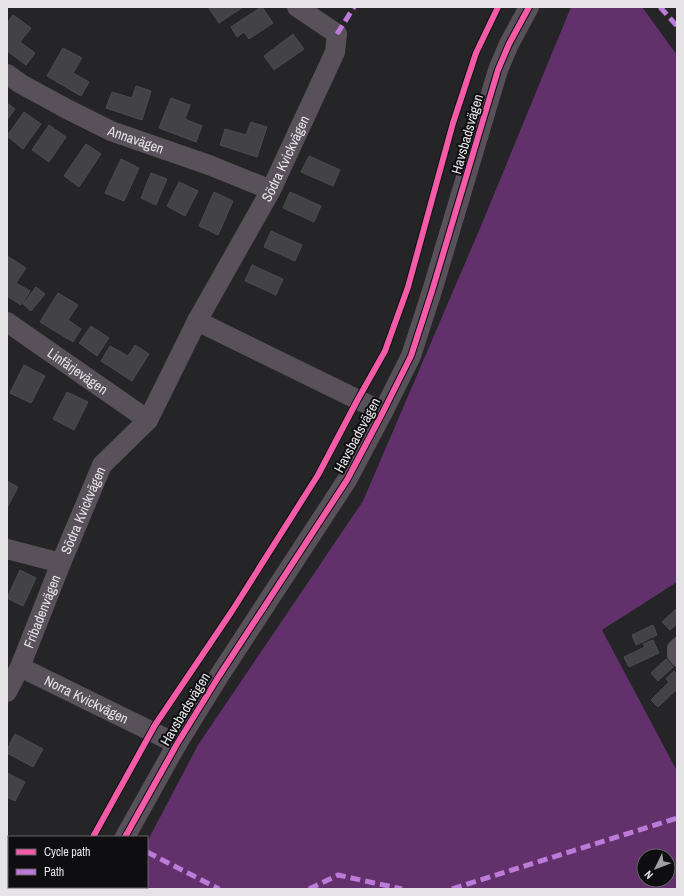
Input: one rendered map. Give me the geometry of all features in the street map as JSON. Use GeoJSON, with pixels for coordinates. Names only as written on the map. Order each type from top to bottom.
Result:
{"type":"FeatureCollection","features":[{"type":"Feature","properties":{"kind":"street","name":"Södra Kvickvägen"},"geometry":{"type":"LineString","coordinates":[[61,563],[102,464],[148,420],[197,320],[271,190],[335,52],[337,34],[297,7]]}},
{"type":"Feature","properties":{"kind":"street","name":"Havsbadsvägen"},"geometry":{"type":"LineString","coordinates":[[126,836],[177,744],[219,676],[347,480],[411,356],[498,70],[530,7]]}},
{"type":"Feature","properties":{"kind":"street","name":"Annavägen"},"geometry":{"type":"LineString","coordinates":[[7,74],[21,84],[111,131],[209,165],[271,190]]}},
{"type":"Feature","properties":{"kind":"street"},"geometry":{"type":"LineString","coordinates":[[197,320],[383,412]]}},
{"type":"Feature","properties":{"kind":"street","name":"Linfärjevägen"},"geometry":{"type":"LineString","coordinates":[[7,322],[148,420]]}},
{"type":"Feature","properties":{"kind":"street","name":"Fribadenvägen"},"geometry":{"type":"LineString","coordinates":[[7,549],[61,563],[20,667]]}},
{"type":"Feature","properties":{"kind":"street"},"geometry":{"type":"LineString","coordinates":[[7,692],[20,667]]}},
{"type":"Feature","properties":{"kind":"street","name":"Norra Kvickvägen"},"geometry":{"type":"LineString","coordinates":[[20,667],[177,744]]}},
{"type":"Feature","properties":{"kind":"lane"},"geometry":{"type":"LineString","coordinates":[[674,645],[672,656],[677,662]]}},
{"type":"Feature","properties":{"kind":"shaded area"},"geometry":{"type":"Polygon","coordinates":[[[571,7],[642,7],[677,55],[677,582],[602,630],[677,771],[677,889],[122,889],[148,888],[148,840],[198,745],[363,501],[481,226],[571,7]]]}},
{"type":"Feature","properties":{"kind":"building"},"geometry":{"type":"Polygon","coordinates":[[[208,7],[243,7],[219,23],[208,7]]]}},
{"type":"Feature","properties":{"kind":"building"},"geometry":{"type":"Polygon","coordinates":[[[261,7],[273,23],[249,39],[244,32],[237,37],[231,27],[261,7]]]}},
{"type":"Feature","properties":{"kind":"building"},"geometry":{"type":"Polygon","coordinates":[[[13,15],[31,28],[20,42],[35,53],[26,65],[7,51],[7,23],[13,15]]]}},
{"type":"Feature","properties":{"kind":"building"},"geometry":{"type":"Polygon","coordinates":[[[293,34],[304,49],[274,70],[264,56],[293,34]]]}},
{"type":"Feature","properties":{"kind":"building"},"geometry":{"type":"Polygon","coordinates":[[[63,48],[82,58],[73,73],[89,82],[81,96],[47,76],[63,48]]]}},
{"type":"Feature","properties":{"kind":"building"},"geometry":{"type":"Polygon","coordinates":[[[136,86],[151,91],[142,120],[106,108],[112,92],[132,98],[136,86]]]}},
{"type":"Feature","properties":{"kind":"building"},"geometry":{"type":"Polygon","coordinates":[[[171,98],[190,105],[185,119],[202,126],[196,142],[159,128],[171,98]]]}},
{"type":"Feature","properties":{"kind":"building"},"geometry":{"type":"Polygon","coordinates":[[[7,103],[15,109],[7,120],[7,103]]]}},
{"type":"Feature","properties":{"kind":"building"},"geometry":{"type":"Polygon","coordinates":[[[24,112],[41,124],[23,149],[7,136],[24,112]]]}},
{"type":"Feature","properties":{"kind":"building"},"geometry":{"type":"Polygon","coordinates":[[[251,122],[267,127],[257,157],[220,145],[225,129],[246,135],[251,122]]]}},
{"type":"Feature","properties":{"kind":"building"},"geometry":{"type":"Polygon","coordinates":[[[49,125],[66,137],[49,162],[32,150],[49,125]]]}},
{"type":"Feature","properties":{"kind":"building"},"geometry":{"type":"Polygon","coordinates":[[[86,144],[101,154],[79,187],[64,176],[86,144]]]}},
{"type":"Feature","properties":{"kind":"building"},"geometry":{"type":"Polygon","coordinates":[[[309,156],[340,170],[333,186],[301,172],[309,156]]]}},
{"type":"Feature","properties":{"kind":"building"},"geometry":{"type":"Polygon","coordinates":[[[121,159],[139,168],[124,201],[105,193],[121,159]]]}},
{"type":"Feature","properties":{"kind":"building"},"geometry":{"type":"Polygon","coordinates":[[[151,173],[167,179],[156,205],[141,198],[151,173]]]}},
{"type":"Feature","properties":{"kind":"building"},"geometry":{"type":"Polygon","coordinates":[[[179,182],[198,191],[185,216],[167,206],[179,182]]]}},
{"type":"Feature","properties":{"kind":"building"},"geometry":{"type":"Polygon","coordinates":[[[214,192],[233,201],[218,235],[199,226],[214,192]]]}},
{"type":"Feature","properties":{"kind":"building"},"geometry":{"type":"Polygon","coordinates":[[[290,192],[321,206],[314,222],[283,208],[290,192]]]}},
{"type":"Feature","properties":{"kind":"building"},"geometry":{"type":"Polygon","coordinates":[[[271,231],[302,245],[295,261],[264,247],[271,231]]]}},
{"type":"Feature","properties":{"kind":"building"},"geometry":{"type":"Polygon","coordinates":[[[7,256],[26,268],[16,283],[30,291],[21,305],[7,296],[7,256]]]}},
{"type":"Feature","properties":{"kind":"building"},"geometry":{"type":"Polygon","coordinates":[[[252,265],[283,279],[276,295],[245,281],[252,265]]]}},
{"type":"Feature","properties":{"kind":"building"},"geometry":{"type":"Polygon","coordinates":[[[36,287],[45,294],[31,311],[23,304],[36,287]]]}},
{"type":"Feature","properties":{"kind":"building"},"geometry":{"type":"Polygon","coordinates":[[[58,293],[78,305],[68,320],[81,329],[73,342],[40,322],[58,293]]]}},
{"type":"Feature","properties":{"kind":"building"},"geometry":{"type":"Polygon","coordinates":[[[91,326],[109,338],[97,356],[79,343],[91,326]]]}},
{"type":"Feature","properties":{"kind":"building"},"geometry":{"type":"Polygon","coordinates":[[[135,345],[149,354],[132,381],[101,361],[110,346],[128,356],[135,345]]]}},
{"type":"Feature","properties":{"kind":"building"},"geometry":{"type":"Polygon","coordinates":[[[24,365],[45,376],[31,403],[10,393],[24,365]]]}},
{"type":"Feature","properties":{"kind":"building"},"geometry":{"type":"Polygon","coordinates":[[[67,392],[88,402],[74,430],[53,419],[67,392]]]}},
{"type":"Feature","properties":{"kind":"building"},"geometry":{"type":"Polygon","coordinates":[[[7,481],[18,487],[7,508],[7,481]]]}},
{"type":"Feature","properties":{"kind":"building"},"geometry":{"type":"Polygon","coordinates":[[[20,570],[36,578],[23,606],[7,598],[20,570]]]}},
{"type":"Feature","properties":{"kind":"building"},"geometry":{"type":"Polygon","coordinates":[[[676,609],[677,624],[670,630],[662,622],[676,609]]]}},
{"type":"Feature","properties":{"kind":"building"},"geometry":{"type":"Polygon","coordinates":[[[653,625],[657,635],[636,645],[632,635],[653,625]]]}},
{"type":"Feature","properties":{"kind":"building"},"geometry":{"type":"Polygon","coordinates":[[[653,640],[659,653],[629,667],[624,657],[645,647],[643,644],[653,640]]]}},
{"type":"Feature","properties":{"kind":"building"},"geometry":{"type":"Polygon","coordinates":[[[666,659],[673,667],[658,681],[651,673],[666,659]]]}},
{"type":"Feature","properties":{"kind":"building"},"geometry":{"type":"Polygon","coordinates":[[[674,671],[677,675],[677,689],[658,707],[651,700],[669,682],[666,679],[674,671]]]}},
{"type":"Feature","properties":{"kind":"building"},"geometry":{"type":"Polygon","coordinates":[[[15,734],[43,749],[33,767],[7,753],[7,749],[15,734]]]}},
{"type":"Feature","properties":{"kind":"building"},"geometry":{"type":"Polygon","coordinates":[[[7,773],[25,782],[15,801],[7,797],[7,773]]]}},
{"type":"Feature","properties":{"kind":"marked path"},"geometry":{"type":"LineString","coordinates":[[337,34],[354,7]]}},
{"type":"Feature","properties":{"kind":"marked path"},"geometry":{"type":"LineString","coordinates":[[660,7],[677,26]]}},
{"type":"Feature","properties":{"kind":"marked path"},"geometry":{"type":"LineString","coordinates":[[452,889],[677,818]]}},
{"type":"Feature","properties":{"kind":"marked path"},"geometry":{"type":"LineString","coordinates":[[148,853],[219,889]]}},
{"type":"Feature","properties":{"kind":"marked path"},"geometry":{"type":"LineString","coordinates":[[309,889],[338,875],[402,889]]}},
{"type":"Feature","properties":{"kind":"cycle path"},"geometry":{"type":"LineString","coordinates":[[94,836],[155,725],[232,611],[318,475],[385,351],[408,287],[453,123],[476,53],[498,7]]}},
{"type":"Feature","properties":{"kind":"cycle path"},"geometry":{"type":"LineString","coordinates":[[126,836],[177,744],[219,676],[347,480],[411,356],[498,70],[509,44],[529,7]]}}]}
